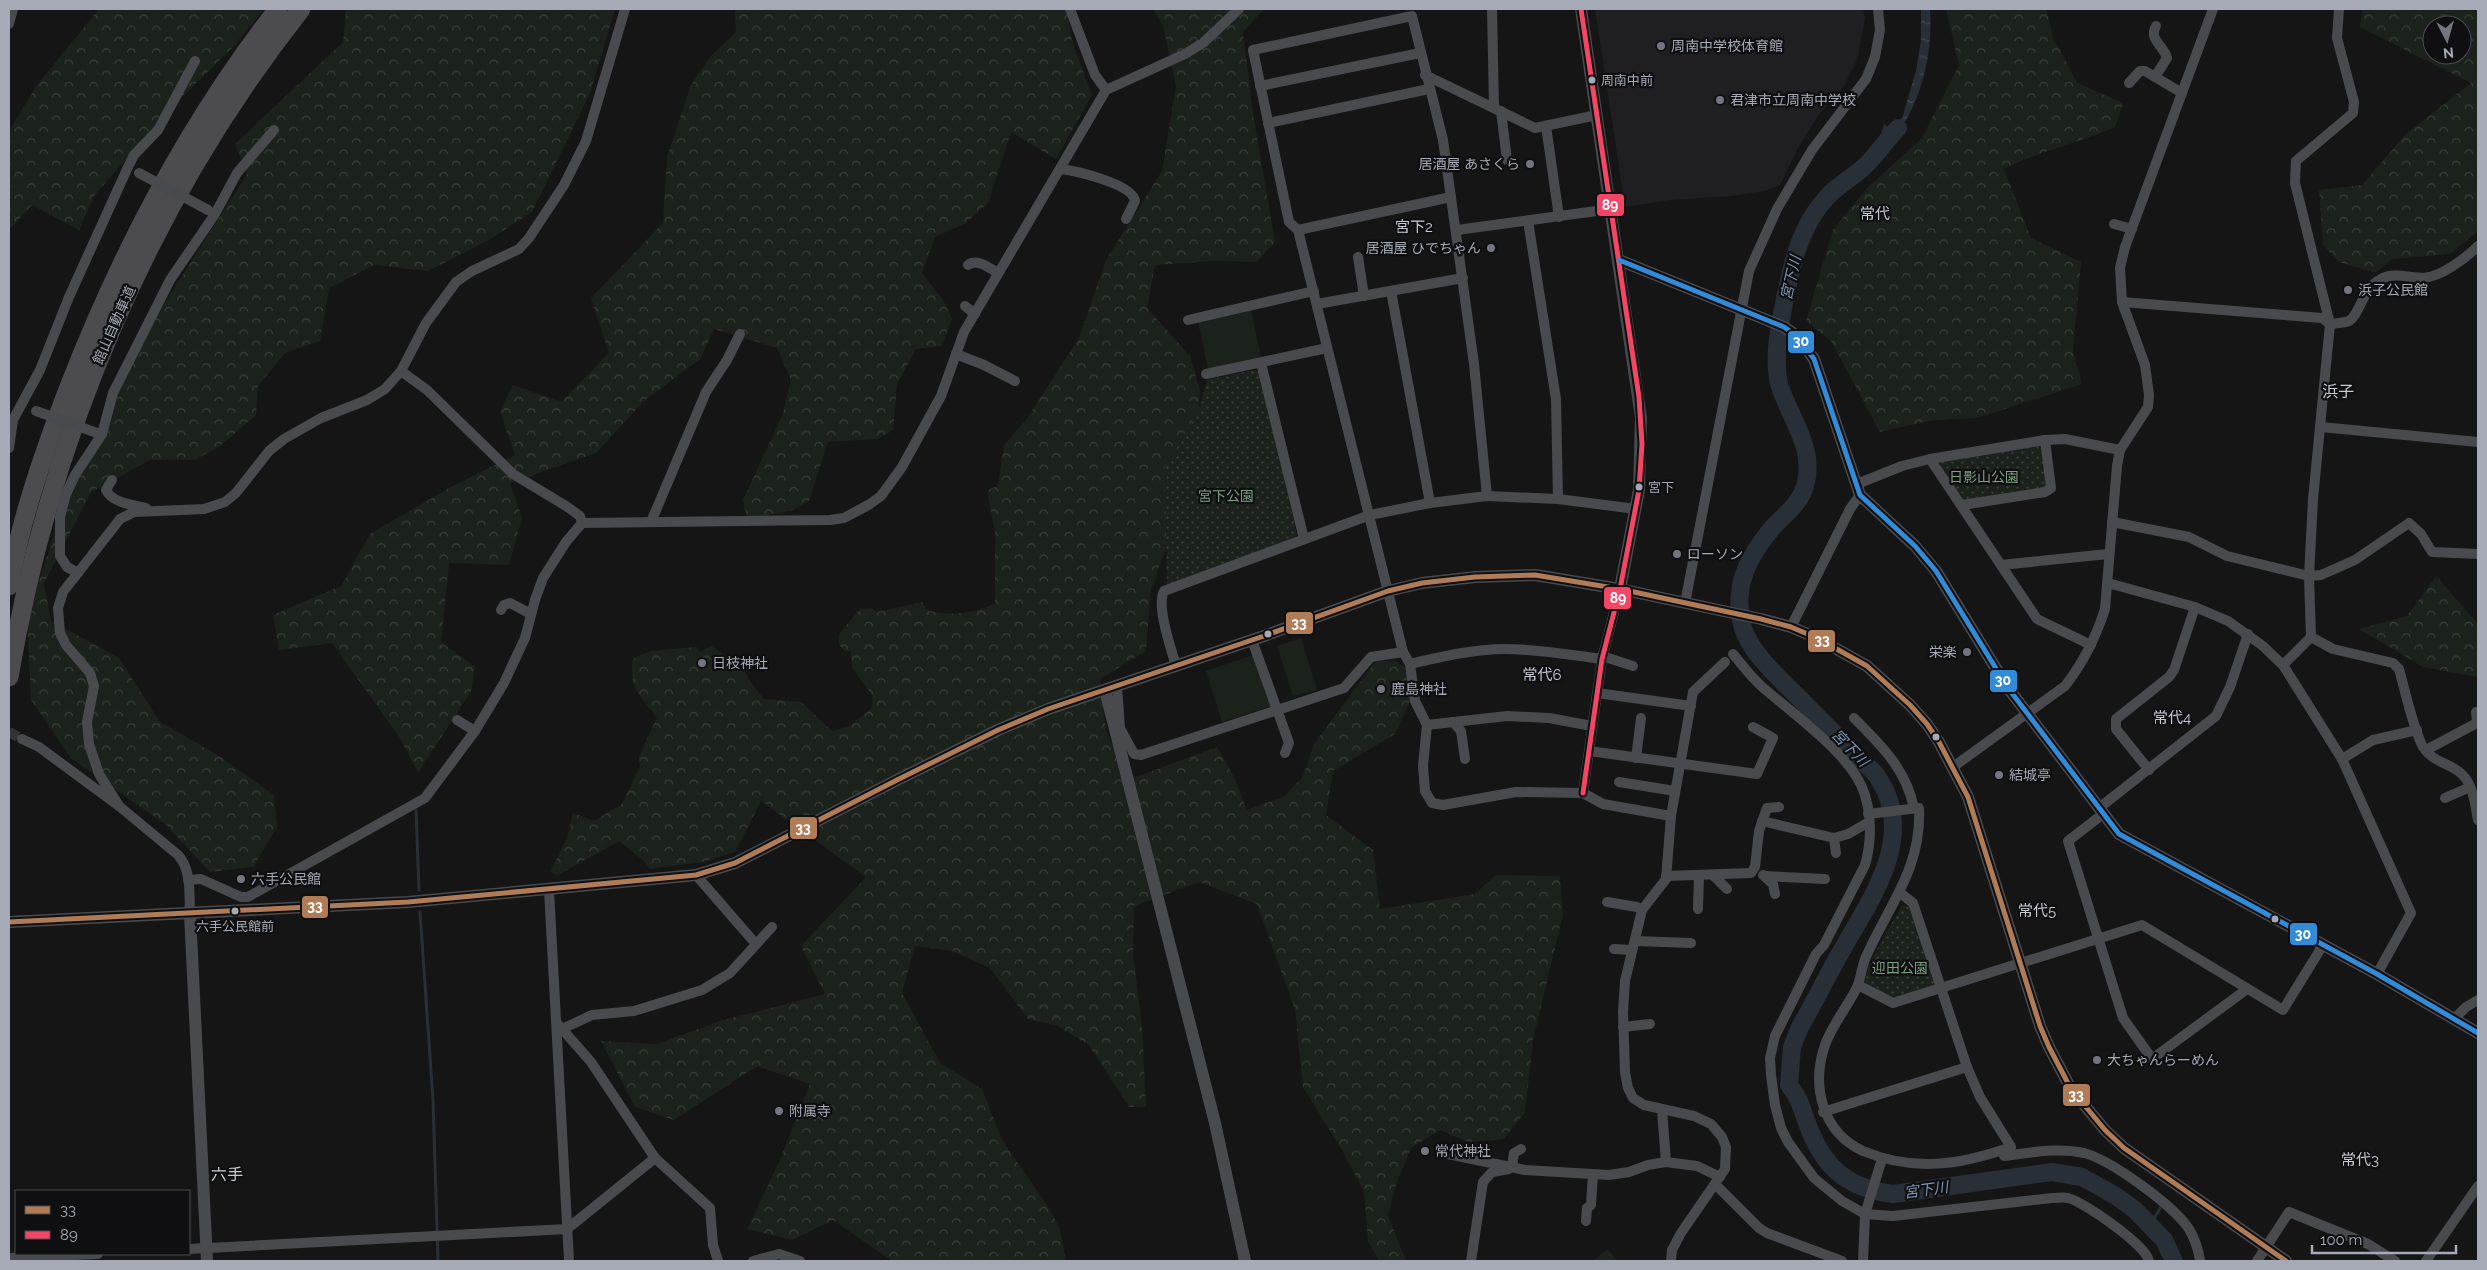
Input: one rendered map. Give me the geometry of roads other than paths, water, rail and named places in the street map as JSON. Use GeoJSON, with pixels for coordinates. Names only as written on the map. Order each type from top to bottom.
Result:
{"type":"FeatureCollection","features":[{"type":"Feature","properties":{"kind":"highway","name":"館山自動車道"},"geometry":{"type":"LineString","coordinates":[[9,586],[31,496],[52,432],[109,291],[174,165],[216,96],[278,9]]}},
{"type":"Feature","properties":{"kind":"highway","name":"館山自動車道"},"geometry":{"type":"LineString","coordinates":[[9,677],[49,500],[69,437],[101,352],[158,230],[190,173],[229,109],[301,9]]}},
{"type":"Feature","properties":{"kind":"street"},"geometry":{"type":"LineString","coordinates":[[9,24],[13,9]]}},
{"type":"Feature","properties":{"kind":"street"},"geometry":{"type":"LineString","coordinates":[[119,806],[98,774],[89,744],[86,722],[94,686],[90,673],[66,645],[60,633],[58,608],[63,592],[120,519],[134,512],[204,508],[225,502],[236,493],[269,451],[284,439],[320,418],[367,400],[385,389],[401,371],[426,322],[456,282],[472,271],[520,249],[564,185],[586,141],[625,9]]}},
{"type":"Feature","properties":{"kind":"street"},"geometry":{"type":"LineString","coordinates":[[1070,9],[1095,75],[1106,90]]}},
{"type":"Feature","properties":{"kind":"street"},"geometry":{"type":"LineString","coordinates":[[188,880],[201,879],[241,897],[248,897],[425,798],[474,731],[504,682],[525,638],[543,578],[566,542],[582,523],[830,520],[844,518],[855,513],[881,496],[902,468],[941,396],[956,354],[975,314],[1106,90],[1185,54],[1203,43],[1239,9]]}},
{"type":"Feature","properties":{"kind":"street"},"geometry":{"type":"LineString","coordinates":[[1492,9],[1497,109],[1507,160]]}},
{"type":"Feature","properties":{"kind":"street"},"geometry":{"type":"LineString","coordinates":[[1581,9],[1641,418],[1641,469],[1636,509],[1620,589],[1602,658],[1583,793]]}},
{"type":"Feature","properties":{"kind":"street"},"geometry":{"type":"LineString","coordinates":[[1686,603],[1749,271],[1777,209],[1812,150],[1866,79],[1877,48],[1880,30],[1878,9]]}},
{"type":"Feature","properties":{"kind":"street"},"geometry":{"type":"LineString","coordinates":[[1953,767],[2065,686],[2091,645],[2106,609],[2108,554],[2120,450],[2148,407],[2149,395],[2145,365],[2122,302],[2120,268],[2132,229],[2213,9]]}},
{"type":"Feature","properties":{"kind":"street"},"geometry":{"type":"LineString","coordinates":[[2283,665],[2311,637],[2309,576],[2330,324],[2294,183],[2294,170],[2296,161],[2353,113],[2354,102],[2337,38],[2339,9]]}},
{"type":"Feature","properties":{"kind":"street"},"geometry":{"type":"LineString","coordinates":[[1487,496],[1463,278],[1443,140],[1425,75],[1412,16],[1253,50],[1289,222],[1298,230],[1388,590],[1404,652],[1410,664],[1415,701],[1427,726],[1423,766],[1425,791],[1432,804],[1443,805],[1516,792],[1583,793],[1603,804],[1670,816]]}},
{"type":"Feature","properties":{"kind":"street"},"geometry":{"type":"LineString","coordinates":[[2155,77],[2167,58],[2166,52],[2154,37],[2153,32],[2156,26]]}},
{"type":"Feature","properties":{"kind":"street"},"geometry":{"type":"LineString","coordinates":[[1260,86],[1420,53]]}},
{"type":"Feature","properties":{"kind":"street"},"geometry":{"type":"LineString","coordinates":[[9,448],[13,420],[40,370],[69,297],[128,167],[134,155],[158,130],[195,61]]}},
{"type":"Feature","properties":{"kind":"street"},"geometry":{"type":"LineString","coordinates":[[2129,83],[2140,71],[2145,71],[2182,93]]}},
{"type":"Feature","properties":{"kind":"street"},"geometry":{"type":"LineString","coordinates":[[1425,75],[1535,128],[1597,115]]}},
{"type":"Feature","properties":{"kind":"street"},"geometry":{"type":"LineString","coordinates":[[1268,123],[1429,89]]}},
{"type":"Feature","properties":{"kind":"street"},"geometry":{"type":"LineString","coordinates":[[1546,126],[1559,216]]}},
{"type":"Feature","properties":{"kind":"street"},"geometry":{"type":"LineString","coordinates":[[78,573],[67,567],[60,556],[60,517],[66,494],[99,434],[113,392],[166,288],[236,173],[274,130]]}},
{"type":"Feature","properties":{"kind":"street"},"geometry":{"type":"LineString","coordinates":[[128,167],[211,212]]}},
{"type":"Feature","properties":{"kind":"street"},"geometry":{"type":"LineString","coordinates":[[1061,169],[1088,174],[1131,194],[1135,201],[1126,219]]}},
{"type":"Feature","properties":{"kind":"street"},"geometry":{"type":"LineString","coordinates":[[1298,230],[1451,197]]}},
{"type":"Feature","properties":{"kind":"street"},"geometry":{"type":"LineString","coordinates":[[1457,230],[1611,209]]}},
{"type":"Feature","properties":{"kind":"street"},"geometry":{"type":"LineString","coordinates":[[1528,221],[1556,400],[1558,498]]}},
{"type":"Feature","properties":{"kind":"street"},"geometry":{"type":"LineString","coordinates":[[2114,224],[2132,229]]}},
{"type":"Feature","properties":{"kind":"street"},"geometry":{"type":"LineString","coordinates":[[2122,302],[2322,318],[2330,324],[2348,321],[2352,318],[2364,294],[2382,279],[2400,276],[2425,278],[2463,260],[2478,246]]}},
{"type":"Feature","properties":{"kind":"street"},"geometry":{"type":"LineString","coordinates":[[1358,257],[1364,296]]}},
{"type":"Feature","properties":{"kind":"street"},"geometry":{"type":"LineString","coordinates":[[1619,260],[1767,320],[1797,336],[1805,344],[1821,373],[1859,490],[1915,546],[1936,570],[2008,688],[2119,834],[2377,974],[2478,1033]]}},
{"type":"Feature","properties":{"kind":"street"},"geometry":{"type":"LineString","coordinates":[[968,265],[977,262],[998,273]]}},
{"type":"Feature","properties":{"kind":"street"},"geometry":{"type":"LineString","coordinates":[[1318,304],[1463,278]]}},
{"type":"Feature","properties":{"kind":"street"},"geometry":{"type":"LineString","coordinates":[[1188,320],[1314,291]]}},
{"type":"Feature","properties":{"kind":"street"},"geometry":{"type":"LineString","coordinates":[[1391,291],[1430,503]]}},
{"type":"Feature","properties":{"kind":"street"},"geometry":{"type":"LineString","coordinates":[[965,306],[975,314]]}},
{"type":"Feature","properties":{"kind":"street"},"geometry":{"type":"LineString","coordinates":[[651,522],[706,392],[727,360],[740,334]]}},
{"type":"Feature","properties":{"kind":"street"},"geometry":{"type":"LineString","coordinates":[[1206,374],[1327,348]]}},
{"type":"Feature","properties":{"kind":"street"},"geometry":{"type":"LineString","coordinates":[[956,354],[1016,381]]}},
{"type":"Feature","properties":{"kind":"street"},"geometry":{"type":"LineString","coordinates":[[1261,363],[1304,539]]}},
{"type":"Feature","properties":{"kind":"street"},"geometry":{"type":"LineString","coordinates":[[401,371],[427,390],[513,474],[566,506],[580,516],[582,523]]}},
{"type":"Feature","properties":{"kind":"street"},"geometry":{"type":"LineString","coordinates":[[20,405],[99,434]]}},
{"type":"Feature","properties":{"kind":"street"},"geometry":{"type":"LineString","coordinates":[[2320,427],[2478,442]]}},
{"type":"Feature","properties":{"kind":"street"},"geometry":{"type":"LineString","coordinates":[[1792,627],[1859,490],[1902,466],[1930,459],[2045,440],[2065,440],[2120,450]]}},
{"type":"Feature","properties":{"kind":"street"},"geometry":{"type":"LineString","coordinates":[[1962,505],[2045,492],[2051,488],[2045,440]]}},
{"type":"Feature","properties":{"kind":"street"},"geometry":{"type":"LineString","coordinates":[[1930,459],[2037,619],[2091,645]]}},
{"type":"Feature","properties":{"kind":"street"},"geometry":{"type":"LineString","coordinates":[[112,480],[106,490],[115,500],[152,510]]}},
{"type":"Feature","properties":{"kind":"street"},"geometry":{"type":"LineString","coordinates":[[1176,666],[1162,611],[1161,600],[1164,591],[1370,515],[1430,503],[1487,496],[1558,498],[1636,509]]}},
{"type":"Feature","properties":{"kind":"street"},"geometry":{"type":"LineString","coordinates":[[2112,522],[2189,537],[2227,556],[2309,576],[2321,575],[2355,560],[2409,522],[2422,534],[2430,550],[2478,554]]}},
{"type":"Feature","properties":{"kind":"street"},"geometry":{"type":"LineString","coordinates":[[2001,565],[2108,554]]}},
{"type":"Feature","properties":{"kind":"street"},"geometry":{"type":"LineString","coordinates":[[9,922],[408,902],[696,875],[744,858],[998,730],[1048,709],[1252,640],[1388,590],[1442,580],[1535,575],[1620,589],[1792,627],[1842,650],[1886,681],[1927,724],[1953,767],[1968,797],[2040,1026],[2071,1089],[2105,1130],[2142,1161],[2286,1261]]}},
{"type":"Feature","properties":{"kind":"street"},"geometry":{"type":"LineString","coordinates":[[2108,583],[2195,607],[2228,621],[2248,634],[2283,665],[2342,759],[2411,913],[2377,974]]}},
{"type":"Feature","properties":{"kind":"street"},"geometry":{"type":"LineString","coordinates":[[501,610],[504,605],[510,603],[531,614]]}},
{"type":"Feature","properties":{"kind":"street"},"geometry":{"type":"LineString","coordinates":[[2149,770],[2116,729],[2116,719],[2169,677],[2174,670],[2195,607]]}},
{"type":"Feature","properties":{"kind":"street"},"geometry":{"type":"LineString","coordinates":[[2247,989],[2152,1059],[2123,1018],[2068,841],[2149,770],[2216,716],[2230,687],[2248,634]]}},
{"type":"Feature","properties":{"kind":"street"},"geometry":{"type":"LineString","coordinates":[[2311,637],[2333,649],[2393,663],[2399,669],[2426,750],[2436,761],[2458,771],[2470,788],[2478,820]]}},
{"type":"Feature","properties":{"kind":"street"},"geometry":{"type":"LineString","coordinates":[[1252,640],[1289,743],[1286,753]]}},
{"type":"Feature","properties":{"kind":"street"},"geometry":{"type":"LineString","coordinates":[[1410,664],[1444,656],[1503,649],[1602,658],[1633,666]]}},
{"type":"Feature","properties":{"kind":"street"},"geometry":{"type":"LineString","coordinates":[[1111,688],[1120,728],[1134,754],[1137,756],[1344,688],[1375,655],[1404,652]]}},
{"type":"Feature","properties":{"kind":"street"},"geometry":{"type":"LineString","coordinates":[[1733,654],[1765,690],[1810,728],[1856,776],[1869,816],[1870,841],[1865,865],[1779,1024],[1770,1058],[1775,1105],[1781,1128],[1788,1142],[1814,1178],[1842,1202],[1866,1212],[1893,1216],[2052,1198],[2068,1198],[2118,1229],[2140,1247],[2149,1261]]}},
{"type":"Feature","properties":{"kind":"street"},"geometry":{"type":"LineString","coordinates":[[1671,1261],[1672,1250],[1681,1233],[1718,1180],[1727,1161],[1726,1147],[1722,1137],[1711,1124],[1694,1116],[1644,1105],[1633,1098],[1628,1088],[1623,1027],[1625,981],[1642,910],[1663,885],[1666,876],[1670,816],[1693,692],[1725,662]]}},
{"type":"Feature","properties":{"kind":"street"},"geometry":{"type":"LineString","coordinates":[[1111,688],[1215,1123],[1245,1261]]}},
{"type":"Feature","properties":{"kind":"street"},"geometry":{"type":"LineString","coordinates":[[1598,693],[1690,706]]}},
{"type":"Feature","properties":{"kind":"street"},"geometry":{"type":"LineString","coordinates":[[2426,750],[2475,724],[2477,721],[2476,712]]}},
{"type":"Feature","properties":{"kind":"street"},"geometry":{"type":"LineString","coordinates":[[1427,726],[1507,716],[1549,718],[1592,726]]}},
{"type":"Feature","properties":{"kind":"street"},"geometry":{"type":"LineString","coordinates":[[1636,758],[1641,718]]}},
{"type":"Feature","properties":{"kind":"street"},"geometry":{"type":"LineString","coordinates":[[1854,718],[1884,748],[1901,772],[1906,781],[1912,808]]}},
{"type":"Feature","properties":{"kind":"street"},"geometry":{"type":"LineString","coordinates":[[457,720],[474,731]]}},
{"type":"Feature","properties":{"kind":"street"},"geometry":{"type":"LineString","coordinates":[[1453,722],[1461,731],[1465,759]]}},
{"type":"Feature","properties":{"kind":"street"},"geometry":{"type":"LineString","coordinates":[[1590,751],[1680,765],[1757,774],[1773,738],[1753,727]]}},
{"type":"Feature","properties":{"kind":"street"},"geometry":{"type":"LineString","coordinates":[[2342,759],[2373,740],[2418,730]]}},
{"type":"Feature","properties":{"kind":"street"},"geometry":{"type":"LineString","coordinates":[[22,739],[39,747],[119,806],[184,862],[188,880],[190,914],[207,1255]]}},
{"type":"Feature","properties":{"kind":"street"},"geometry":{"type":"LineString","coordinates":[[1619,782],[1675,791]]}},
{"type":"Feature","properties":{"kind":"street"},"geometry":{"type":"LineString","coordinates":[[2445,798],[2470,788]]}},
{"type":"Feature","properties":{"kind":"street"},"geometry":{"type":"LineString","coordinates":[[1754,871],[1762,821],[1767,808],[1779,807]]}},
{"type":"Feature","properties":{"kind":"street"},"geometry":{"type":"LineString","coordinates":[[1762,821],[1834,838],[1848,834],[1869,816],[1919,808],[1920,830],[1915,854],[1900,892],[1865,960],[1858,985],[1825,1043],[1819,1066],[1819,1087],[1824,1112],[1837,1133],[1855,1147],[1882,1161],[1913,1165],[1942,1163],[1984,1157],[2011,1147],[1980,1097],[1967,1067],[1913,903],[1900,892]]}},
{"type":"Feature","properties":{"kind":"street"},"geometry":{"type":"LineString","coordinates":[[1834,838],[1836,853]]}},
{"type":"Feature","properties":{"kind":"street"},"geometry":{"type":"LineString","coordinates":[[1666,876],[1754,871],[1765,876],[1773,884],[1776,894]]}},
{"type":"Feature","properties":{"kind":"street"},"geometry":{"type":"LineString","coordinates":[[1713,874],[1727,889]]}},
{"type":"Feature","properties":{"kind":"street"},"geometry":{"type":"LineString","coordinates":[[696,875],[755,943]]}},
{"type":"Feature","properties":{"kind":"street"},"geometry":{"type":"LineString","coordinates":[[1698,909],[1699,875]]}},
{"type":"Feature","properties":{"kind":"street"},"geometry":{"type":"LineString","coordinates":[[1765,876],[1825,880]]}},
{"type":"Feature","properties":{"kind":"street"},"geometry":{"type":"LineString","coordinates":[[549,890],[559,1025],[569,1261]]}},
{"type":"Feature","properties":{"kind":"street"},"geometry":{"type":"LineString","coordinates":[[1607,902],[1637,906],[1642,910]]}},
{"type":"Feature","properties":{"kind":"street"},"geometry":{"type":"LineString","coordinates":[[1858,985],[1893,1003],[2142,925],[2283,1010],[2323,945]]}},
{"type":"Feature","properties":{"kind":"street"},"geometry":{"type":"LineString","coordinates":[[559,1025],[592,1015],[634,1011],[702,990],[730,973],[755,943],[772,927]]}},
{"type":"Feature","properties":{"kind":"street"},"geometry":{"type":"LineString","coordinates":[[1614,949],[1692,943]]}},
{"type":"Feature","properties":{"kind":"street"},"geometry":{"type":"LineString","coordinates":[[2454,1019],[2466,1007],[2478,1000]]}},
{"type":"Feature","properties":{"kind":"street"},"geometry":{"type":"LineString","coordinates":[[1623,1027],[1650,1024]]}},
{"type":"Feature","properties":{"kind":"street"},"geometry":{"type":"LineString","coordinates":[[559,1025],[591,1062],[654,1158],[710,1208],[713,1245],[718,1261]]}},
{"type":"Feature","properties":{"kind":"street"},"geometry":{"type":"LineString","coordinates":[[1824,1112],[1967,1067]]}},
{"type":"Feature","properties":{"kind":"street"},"geometry":{"type":"LineString","coordinates":[[1662,1110],[1666,1162]]}},
{"type":"Feature","properties":{"kind":"street"},"geometry":{"type":"LineString","coordinates":[[1513,1168],[1514,1153],[1521,1149]]}},
{"type":"Feature","properties":{"kind":"street"},"geometry":{"type":"LineString","coordinates":[[2004,1156],[2056,1150],[2085,1154],[2101,1159],[2151,1193],[2179,1217],[2190,1230],[2200,1261]]}},
{"type":"Feature","properties":{"kind":"street"},"geometry":{"type":"LineString","coordinates":[[1443,1153],[1513,1168],[1593,1174],[1630,1172],[1648,1165],[1666,1162],[1697,1166],[1718,1180],[1759,1228],[1767,1233],[1842,1261]]}},
{"type":"Feature","properties":{"kind":"street"},"geometry":{"type":"LineString","coordinates":[[190,1249],[207,1255],[436,1236],[567,1229],[654,1158]]}},
{"type":"Feature","properties":{"kind":"street"},"geometry":{"type":"LineString","coordinates":[[1863,1261],[1866,1212],[1882,1161]]}},
{"type":"Feature","properties":{"kind":"street"},"geometry":{"type":"LineString","coordinates":[[1471,1261],[1483,1182],[1492,1172],[1513,1168]]}},
{"type":"Feature","properties":{"kind":"street"},"geometry":{"type":"LineString","coordinates":[[1586,1221],[1587,1208],[1591,1205],[1593,1174]]}},
{"type":"Feature","properties":{"kind":"street"},"geometry":{"type":"LineString","coordinates":[[2426,1261],[2478,1188]]}},
{"type":"Feature","properties":{"kind":"street"},"geometry":{"type":"LineString","coordinates":[[2257,1261],[2289,1212],[2368,1244],[2395,1261]]}},
{"type":"Feature","properties":{"kind":"street"},"geometry":{"type":"LineString","coordinates":[[753,1261],[780,1254],[800,1261]]}},
{"type":"Feature","properties":{"kind":"street"},"geometry":{"type":"LineString","coordinates":[[9,1258],[76,1255]]}},
{"type":"Feature","properties":{"kind":"water"},"geometry":{"type":"Polygon","coordinates":[[[1921,9],[1930,9],[1931,25],[1925,73],[1907,118],[1893,142],[1886,148],[1879,141],[1884,124],[1890,129],[1902,118],[1916,71],[1921,40],[1921,9]]]}},
{"type":"Feature","properties":{"kind":"water"},"geometry":{"type":"Polygon","coordinates":[[[1776,335],[1784,340],[1781,369],[1786,399],[1781,399],[1777,387],[1775,368],[1778,349],[1775,345],[1776,335]]]}},
{"type":"Feature","properties":{"kind":"waterway","name":"宮下川"},"geometry":{"type":"LineString","coordinates":[[1898,128],[1867,164],[1830,194],[1819,206],[1798,247],[1789,278],[1779,328],[1777,368],[1780,387],[1805,447],[1808,472],[1800,498],[1773,527],[1749,562],[1744,574],[1739,600],[1743,628],[1754,649],[1780,679],[1877,776],[1888,799],[1893,821],[1892,844],[1877,888],[1799,1029],[1792,1047],[1789,1085],[1798,1099],[1813,1138],[1821,1152],[1838,1173],[1862,1187],[1893,1194],[2052,1172],[2082,1177],[2116,1196],[2135,1210],[2164,1240],[2174,1261]]}},
{"type":"Feature","properties":{"kind":"waterway"},"geometry":{"type":"LineString","coordinates":[[416,810],[419,890]]}},
{"type":"Feature","properties":{"kind":"waterway"},"geometry":{"type":"LineString","coordinates":[[420,912],[433,1100],[438,1261]]}},
{"type":"Feature","properties":{"kind":"waterway"},"geometry":{"type":"LineString","coordinates":[[2150,1225],[2161,1207]]}},
{"type":"Feature","properties":{"kind":"tunnel"},"geometry":{"type":"LineString","coordinates":[[9,732],[22,739]]}},
{"type":"Feature","properties":{"kind":"place","name":"周南中学校体育館"},"geometry":{"type":"Point","coordinates":[1661,46]}},
{"type":"Feature","properties":{"kind":"place","name":"周南中前"},"geometry":{"type":"Point","coordinates":[1592,80]}},
{"type":"Feature","properties":{"kind":"place","name":"君津市立周南中学校"},"geometry":{"type":"Point","coordinates":[1720,100]}},
{"type":"Feature","properties":{"kind":"place","name":"居酒屋 あさくら"},"geometry":{"type":"Point","coordinates":[1530,164]}},
{"type":"Feature","properties":{"kind":"place","name":"居酒屋 ひでちゃん"},"geometry":{"type":"Point","coordinates":[1491,248]}},
{"type":"Feature","properties":{"kind":"place","name":"浜子公民館"},"geometry":{"type":"Point","coordinates":[2348,290]}},
{"type":"Feature","properties":{"kind":"place","name":"宮下"},"geometry":{"type":"Point","coordinates":[1639,487]}},
{"type":"Feature","properties":{"kind":"place","name":"ローソン"},"geometry":{"type":"Point","coordinates":[1677,554]}},
{"type":"Feature","properties":{"kind":"place","name":"栄楽"},"geometry":{"type":"Point","coordinates":[1967,652]}},
{"type":"Feature","properties":{"kind":"place","name":"日枝神社"},"geometry":{"type":"Point","coordinates":[702,663]}},
{"type":"Feature","properties":{"kind":"place","name":"鹿島神社"},"geometry":{"type":"Point","coordinates":[1381,689]}},
{"type":"Feature","properties":{"kind":"place","name":"結城亭"},"geometry":{"type":"Point","coordinates":[1999,775]}},
{"type":"Feature","properties":{"kind":"place","name":"六手公民館"},"geometry":{"type":"Point","coordinates":[241,879]}},
{"type":"Feature","properties":{"kind":"place","name":"六手公民館前"},"geometry":{"type":"Point","coordinates":[235,911]}},
{"type":"Feature","properties":{"kind":"place","name":"大ちゃんらーめん"},"geometry":{"type":"Point","coordinates":[2097,1060]}},
{"type":"Feature","properties":{"kind":"place","name":"附属寺"},"geometry":{"type":"Point","coordinates":[779,1111]}},
{"type":"Feature","properties":{"kind":"place","name":"常代神社"},"geometry":{"type":"Point","coordinates":[1425,1151]}},
{"type":"Feature","properties":{"kind":"district","name":"常代"},"geometry":{"type":"Point","coordinates":[1875,214]}},
{"type":"Feature","properties":{"kind":"district","name":"宮下2"},"geometry":{"type":"Point","coordinates":[1414,227]}},
{"type":"Feature","properties":{"kind":"district","name":"浜子"},"geometry":{"type":"Point","coordinates":[2338,391]}},
{"type":"Feature","properties":{"kind":"district","name":"常代6"},"geometry":{"type":"Point","coordinates":[1542,675]}},
{"type":"Feature","properties":{"kind":"district","name":"常代4"},"geometry":{"type":"Point","coordinates":[2172,718]}},
{"type":"Feature","properties":{"kind":"district","name":"常代5"},"geometry":{"type":"Point","coordinates":[2037,911]}},
{"type":"Feature","properties":{"kind":"district","name":"常代3"},"geometry":{"type":"Point","coordinates":[2360,1160]}},
{"type":"Feature","properties":{"kind":"district","name":"六手"},"geometry":{"type":"Point","coordinates":[227,1174]}},
{"type":"Feature","properties":{"kind":"park label","name":"日影山公園"},"geometry":{"type":"Point","coordinates":[1984,477]}},
{"type":"Feature","properties":{"kind":"park label","name":"宮下公園"},"geometry":{"type":"Point","coordinates":[1226,496]}},
{"type":"Feature","properties":{"kind":"park label","name":"迎田公園"},"geometry":{"type":"Point","coordinates":[1900,968]}}]}
